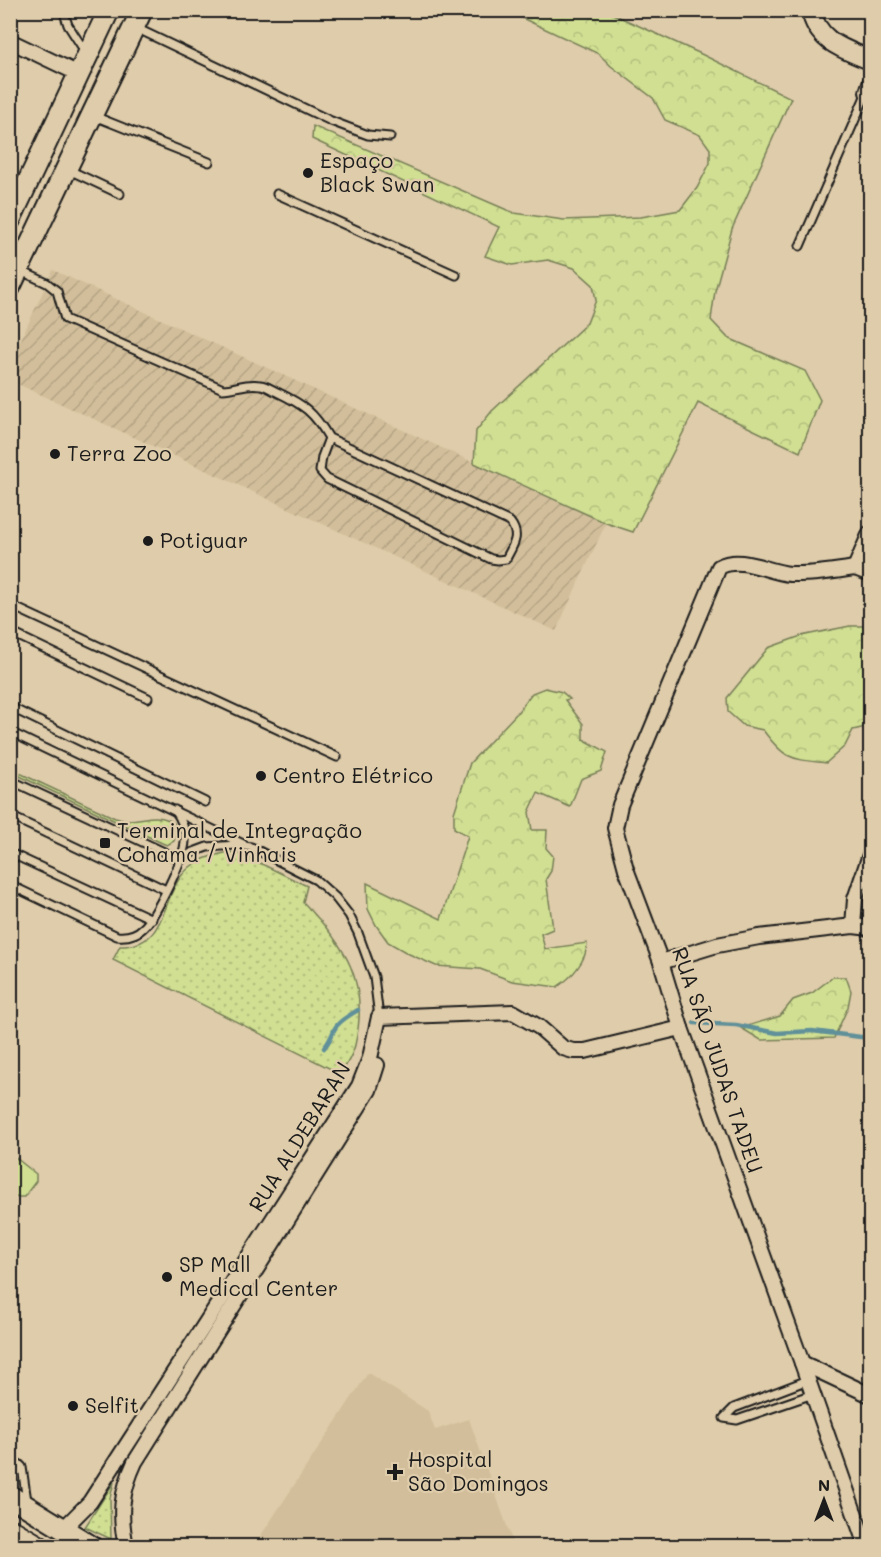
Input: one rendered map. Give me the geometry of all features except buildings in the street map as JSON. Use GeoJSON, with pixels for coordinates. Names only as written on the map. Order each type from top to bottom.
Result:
{"type":"FeatureCollection","features":[{"type":"Feature","properties":{"kind":"main road"},"geometry":{"type":"LineString","coordinates":[[10,220],[109,10]]}},
{"type":"Feature","properties":{"kind":"main road"},"geometry":{"type":"LineString","coordinates":[[811,10],[814,25],[821,35],[870,60]]}},
{"type":"Feature","properties":{"kind":"main road"},"geometry":{"type":"LineString","coordinates":[[15,278],[138,19]]}},
{"type":"Feature","properties":{"kind":"main road"},"geometry":{"type":"LineString","coordinates":[[10,1489],[19,1499],[91,1546]]}},
{"type":"Feature","properties":{"kind":"main road"},"geometry":{"type":"LineString","coordinates":[[10,1529],[39,1546]]}},
{"type":"Feature","properties":{"kind":"street"},"geometry":{"type":"LineString","coordinates":[[10,41],[79,74]]}},
{"type":"Feature","properties":{"kind":"street"},"geometry":{"type":"LineString","coordinates":[[870,533],[855,568],[870,574]]}},
{"type":"Feature","properties":{"kind":"street","name":"RUA SÃO JUDAS TADEU"},"geometry":{"type":"LineString","coordinates":[[855,568],[811,574],[792,574],[773,572],[734,562],[718,567],[616,819],[618,843],[661,962],[681,1028],[866,1546]]}},
{"type":"Feature","properties":{"kind":"street"},"geometry":{"type":"LineString","coordinates":[[853,926],[855,899],[870,855]]}},
{"type":"Feature","properties":{"kind":"street"},"geometry":{"type":"LineString","coordinates":[[661,962],[717,945],[759,937],[853,926],[870,928]]}},
{"type":"Feature","properties":{"kind":"street"},"geometry":{"type":"LineString","coordinates":[[379,1017],[513,1012],[539,1027],[563,1048],[573,1051],[585,1051],[681,1028]]}},
{"type":"Feature","properties":{"kind":"street","name":"RUA ALDEBARAN"},"geometry":{"type":"LineString","coordinates":[[63,1528],[90,1502],[359,1086],[370,1058],[379,1017]]}},
{"type":"Feature","properties":{"kind":"street","name":"RUA ALDEBARAN"},"geometry":{"type":"LineString","coordinates":[[126,1546],[122,1521],[122,1498],[130,1474],[369,1090],[380,1051],[379,1017]]}},
{"type":"Feature","properties":{"kind":"street"},"geometry":{"type":"LineString","coordinates":[[802,1363],[870,1395]]}},
{"type":"Feature","properties":{"kind":"lane"},"geometry":{"type":"LineString","coordinates":[[63,10],[68,25],[88,55]]}},
{"type":"Feature","properties":{"kind":"lane"},"geometry":{"type":"LineString","coordinates":[[138,19],[331,121],[368,135],[390,138]]}},
{"type":"Feature","properties":{"kind":"lane"},"geometry":{"type":"LineString","coordinates":[[800,246],[868,87]]}},
{"type":"Feature","properties":{"kind":"lane"},"geometry":{"type":"LineString","coordinates":[[92,116],[209,162]]}},
{"type":"Feature","properties":{"kind":"lane"},"geometry":{"type":"LineString","coordinates":[[67,169],[120,194]]}},
{"type":"Feature","properties":{"kind":"lane"},"geometry":{"type":"LineString","coordinates":[[277,194],[456,275]]}},
{"type":"Feature","properties":{"kind":"lane"},"geometry":{"type":"LineString","coordinates":[[15,278],[47,283],[57,291],[65,319],[223,389],[261,384],[309,409],[329,438],[510,522],[516,529],[517,535],[506,559],[498,561],[491,559],[327,479],[320,471],[320,464],[329,438]]}},
{"type":"Feature","properties":{"kind":"lane"},"geometry":{"type":"LineString","coordinates":[[10,605],[337,757]]}},
{"type":"Feature","properties":{"kind":"lane"},"geometry":{"type":"LineString","coordinates":[[10,632],[148,698]]}},
{"type":"Feature","properties":{"kind":"lane"},"geometry":{"type":"LineString","coordinates":[[10,707],[205,802]]}},
{"type":"Feature","properties":{"kind":"lane"},"geometry":{"type":"LineString","coordinates":[[10,732],[316,880],[335,897],[349,915],[374,977],[379,1017]]}},
{"type":"Feature","properties":{"kind":"lane"},"geometry":{"type":"LineString","coordinates":[[10,780],[181,860]]}},
{"type":"Feature","properties":{"kind":"lane"},"geometry":{"type":"LineString","coordinates":[[10,885],[117,936],[123,937],[136,933],[152,919],[185,848],[185,831],[175,810]]}},
{"type":"Feature","properties":{"kind":"lane"},"geometry":{"type":"LineString","coordinates":[[10,816],[166,890]]}},
{"type":"Feature","properties":{"kind":"lane"},"geometry":{"type":"LineString","coordinates":[[181,860],[207,847],[227,844],[251,847]]}},
{"type":"Feature","properties":{"kind":"lane"},"geometry":{"type":"LineString","coordinates":[[10,853],[152,919]]}},
{"type":"Feature","properties":{"kind":"lane"},"geometry":{"type":"LineString","coordinates":[[808,1380],[734,1408],[724,1418],[737,1420],[813,1394]]}},
{"type":"Feature","properties":{"kind":"lane"},"geometry":{"type":"LineString","coordinates":[[10,1459],[22,1467],[19,1499]]}},
{"type":"Feature","properties":{"kind":"shaded area"},"geometry":{"type":"Polygon","coordinates":[[[53,270],[606,523],[556,631],[11,381],[11,361],[53,270]]]}},
{"type":"Feature","properties":{"kind":"shaded area","name":"Hospital São Domingos"},"geometry":{"type":"Polygon","coordinates":[[[368,1373],[428,1411],[435,1430],[469,1419],[514,1546],[254,1546],[368,1373]]]}},
{"type":"Feature","properties":{"kind":"green space"},"geometry":{"type":"Polygon","coordinates":[[[507,11],[606,11],[791,98],[732,229],[715,291],[711,320],[728,338],[805,371],[820,400],[800,452],[698,403],[633,532],[606,523],[474,463],[476,431],[492,411],[587,323],[596,300],[593,285],[574,268],[548,260],[512,265],[485,256],[499,227],[312,139],[313,126],[514,213],[564,220],[641,217],[680,210],[697,188],[710,163],[710,149],[700,135],[665,120],[653,98],[599,54],[507,11]]]}},
{"type":"Feature","properties":{"kind":"green space"},"geometry":{"type":"Polygon","coordinates":[[[850,626],[870,626],[870,726],[853,730],[845,746],[826,763],[796,759],[783,753],[763,730],[744,726],[728,712],[727,698],[768,648],[801,636],[850,626]]]}},
{"type":"Feature","properties":{"kind":"green space"},"geometry":{"type":"Polygon","coordinates":[[[545,688],[562,692],[570,699],[565,700],[583,724],[583,739],[607,752],[601,771],[581,779],[570,807],[538,793],[529,812],[532,830],[547,830],[546,848],[553,856],[551,871],[546,879],[553,929],[541,934],[545,949],[587,943],[584,956],[577,968],[557,987],[512,981],[480,969],[436,966],[388,942],[368,909],[367,883],[441,919],[468,836],[454,828],[454,813],[470,763],[517,713],[532,693],[545,688]]]}},
{"type":"Feature","properties":{"kind":"green space"},"geometry":{"type":"Polygon","coordinates":[[[11,769],[115,818],[131,820],[160,817],[167,819],[174,823],[176,834],[174,841],[167,845],[162,843],[11,772],[11,769]]]}},
{"type":"Feature","properties":{"kind":"green space"},"geometry":{"type":"Polygon","coordinates":[[[229,852],[243,855],[307,886],[303,902],[342,950],[356,983],[359,1023],[354,1049],[341,1074],[113,960],[120,946],[137,944],[157,928],[173,890],[190,867],[203,859],[229,852]]]}},
{"type":"Feature","properties":{"kind":"green space"},"geometry":{"type":"Polygon","coordinates":[[[833,977],[846,977],[851,991],[848,1007],[834,1038],[761,1040],[741,1028],[780,1016],[793,1000],[812,993],[833,977]]]}},
{"type":"Feature","properties":{"kind":"green space"},"geometry":{"type":"Polygon","coordinates":[[[11,1154],[36,1174],[36,1181],[24,1197],[11,1197],[11,1154]]]}},
{"type":"Feature","properties":{"kind":"green space"},"geometry":{"type":"Polygon","coordinates":[[[114,1482],[110,1498],[111,1539],[85,1527],[114,1482]]]}},
{"type":"Feature","properties":{"kind":"waterway"},"geometry":{"type":"LineString","coordinates":[[324,1048],[338,1024],[358,1010]]}},
{"type":"Feature","properties":{"kind":"waterway"},"geometry":{"type":"LineString","coordinates":[[694,1023],[736,1025],[777,1033],[812,1031],[869,1038]]}},
{"type":"Feature","properties":{"kind":"place","name":"Espaço Black Swan"},"geometry":{"type":"Point","coordinates":[308,173]}},
{"type":"Feature","properties":{"kind":"place","name":"Terra Zoo"},"geometry":{"type":"Point","coordinates":[55,454]}},
{"type":"Feature","properties":{"kind":"place","name":"Potiguar"},"geometry":{"type":"Point","coordinates":[148,541]}},
{"type":"Feature","properties":{"kind":"place","name":"Centro Elétrico"},"geometry":{"type":"Point","coordinates":[261,776]}},
{"type":"Feature","properties":{"kind":"place","name":"Terminal de Integração Cohama / Vinhais"},"geometry":{"type":"Point","coordinates":[105,843]}},
{"type":"Feature","properties":{"kind":"place","name":"SP Mall Medical Center"},"geometry":{"type":"Point","coordinates":[167,1277]}},
{"type":"Feature","properties":{"kind":"place","name":"Selfit"},"geometry":{"type":"Point","coordinates":[73,1406]}},
{"type":"Feature","properties":{"kind":"place","name":"Hospital São Domingos"},"geometry":{"type":"Point","coordinates":[395,1472]}}]}
